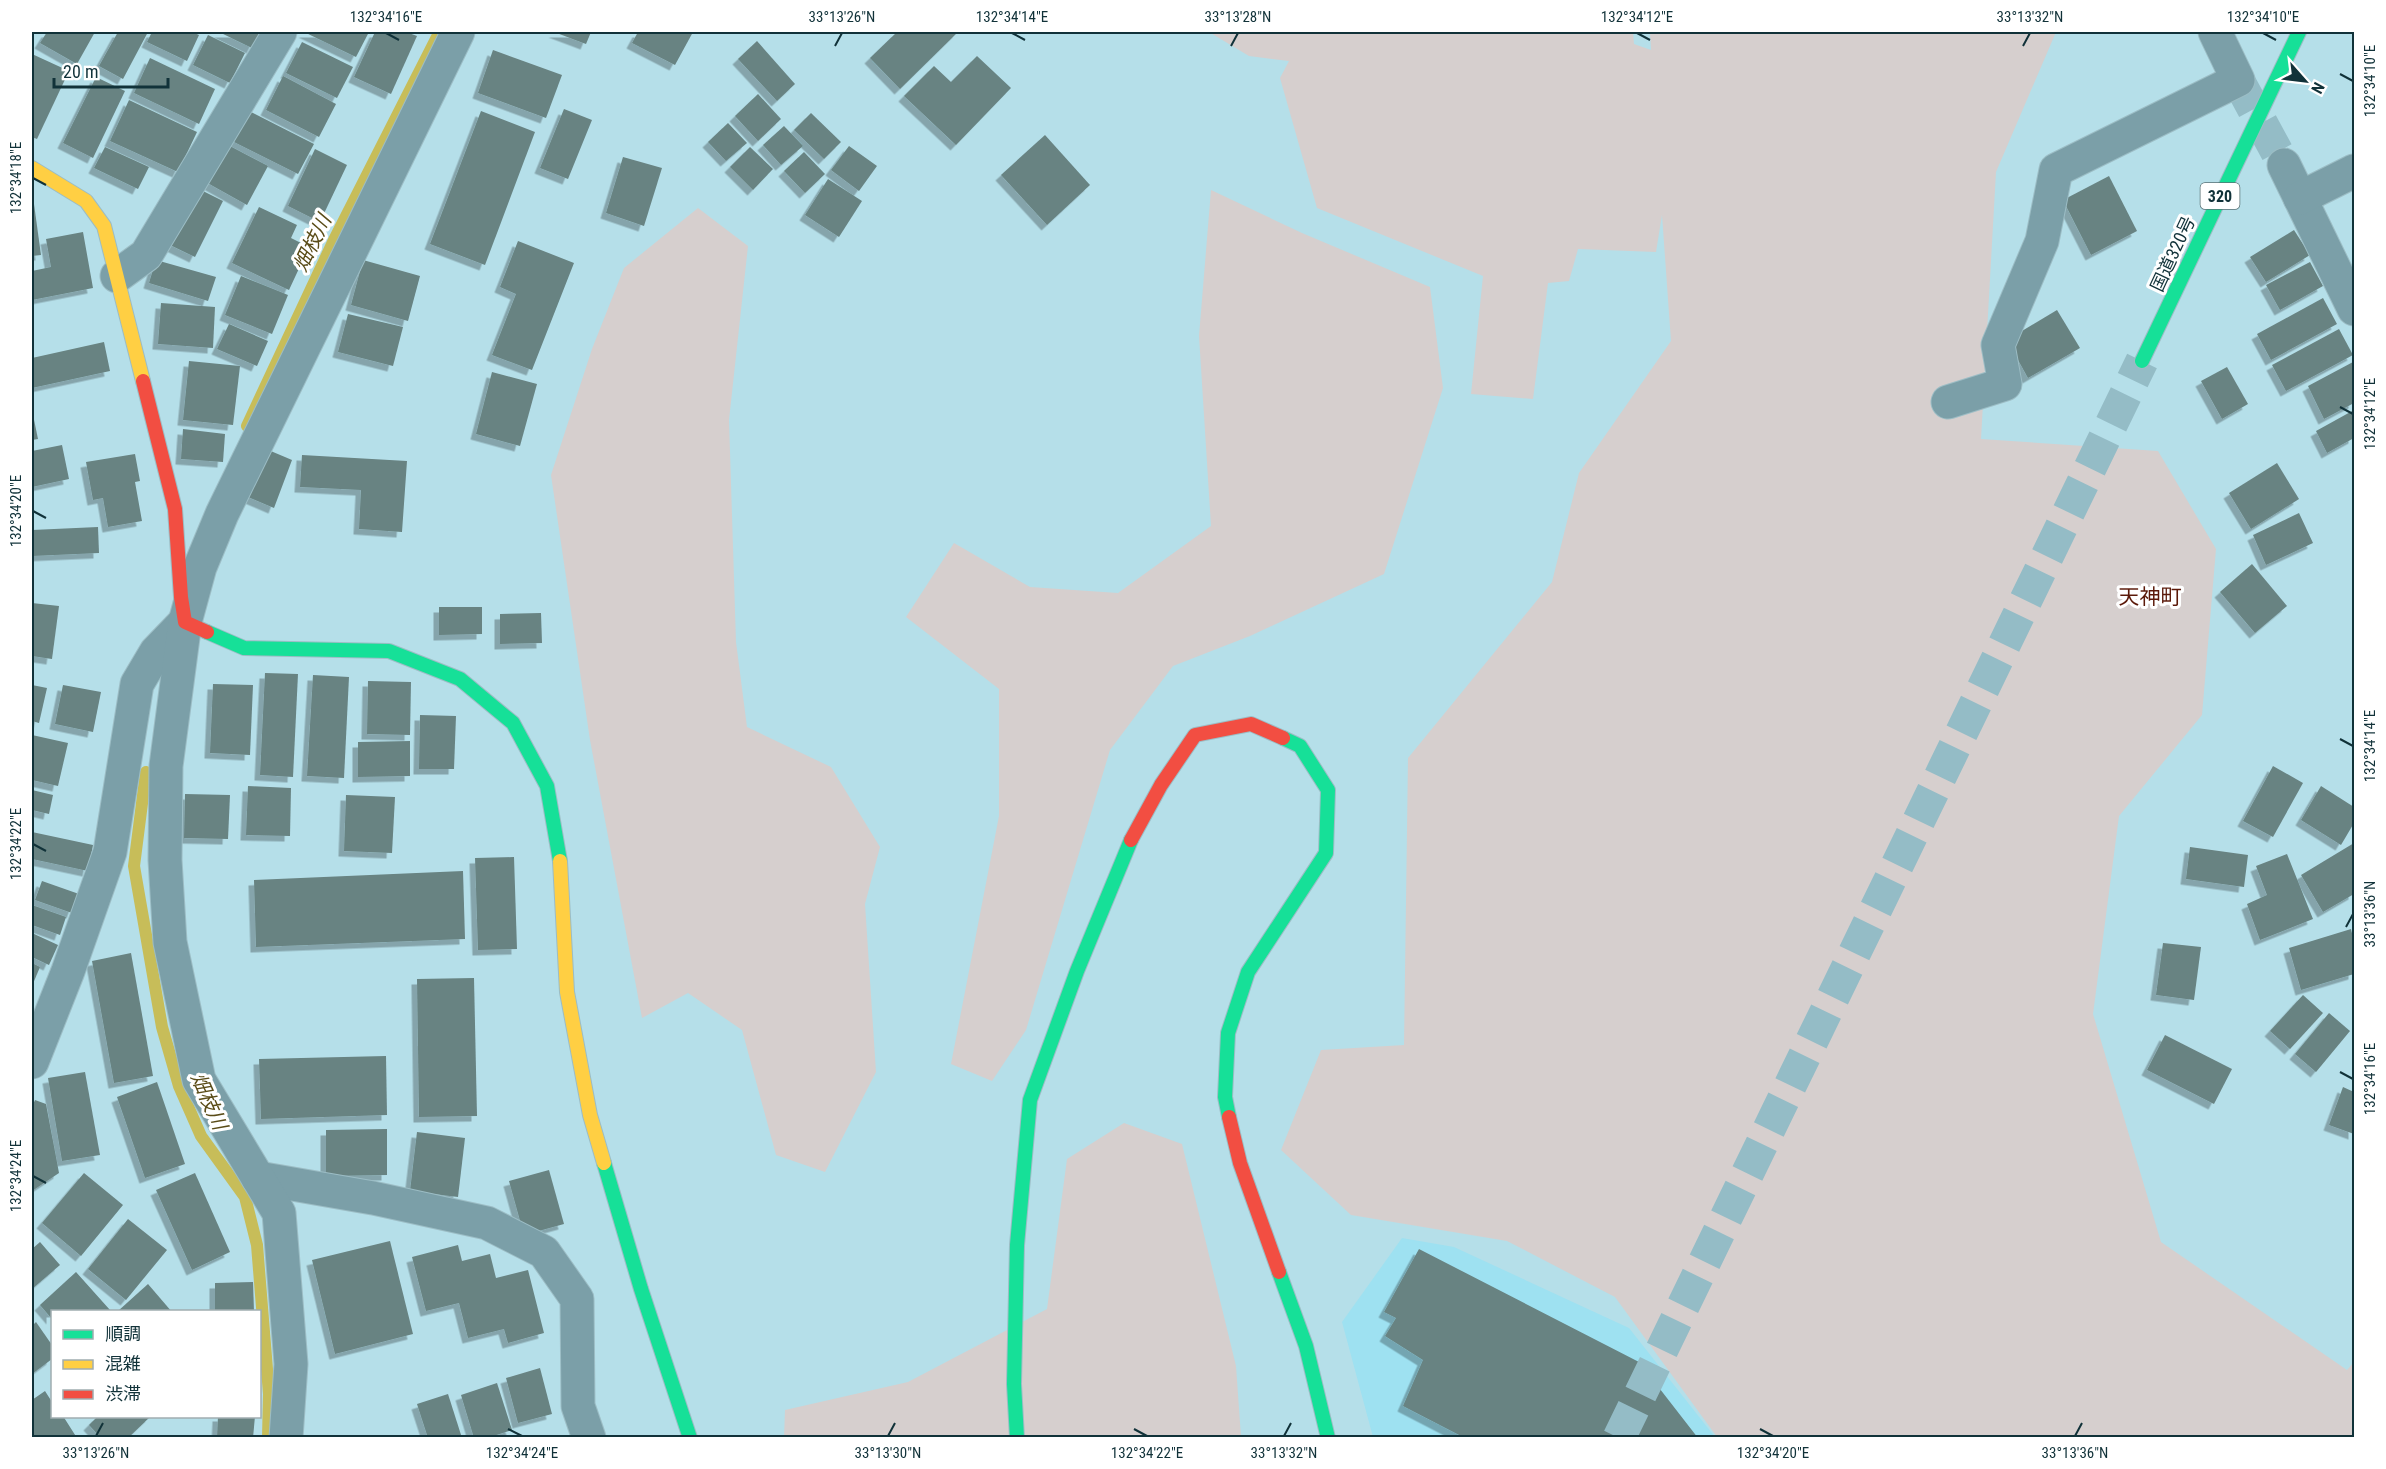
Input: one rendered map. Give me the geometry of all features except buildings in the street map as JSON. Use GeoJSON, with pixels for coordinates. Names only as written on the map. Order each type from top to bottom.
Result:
{"type":"FeatureCollection","features":[{"type":"Feature","properties":{"kind":"main road","name":"国道320号"},"geometry":{"type":"LineString","coordinates":[[2142,361],[2299,32]]}},
{"type":"Feature","properties":{"kind":"main road"},"geometry":{"type":"LineString","coordinates":[[32,168],[86,201],[104,226],[175,509],[185,622],[244,648],[389,651],[460,679],[513,723],[547,786],[560,858],[567,992],[590,1115],[641,1289],[690,1437]]}},
{"type":"Feature","properties":{"kind":"main road"},"geometry":{"type":"LineString","coordinates":[[1017,1437],[1014,1384],[1017,1245],[1030,1100],[1077,971],[1131,839],[1161,785],[1195,735],[1251,724],[1300,746],[1328,790],[1326,853],[1248,972],[1228,1033],[1225,1097],[1240,1163],[1306,1346],[1328,1437]]}},
{"type":"Feature","properties":{"kind":"street"},"geometry":{"type":"LineString","coordinates":[[117,276],[146,255],[280,32]]}},
{"type":"Feature","properties":{"kind":"street"},"geometry":{"type":"LineString","coordinates":[[286,1437],[291,1364],[279,1213],[199,1080],[170,942],[165,860],[166,766],[185,622],[200,567],[222,513],[458,32]]}},
{"type":"Feature","properties":{"kind":"street"},"geometry":{"type":"LineString","coordinates":[[1948,402],[2005,384],[1998,345],[2042,241],[2056,170],[2238,80],[2215,32]]}},
{"type":"Feature","properties":{"kind":"street"},"geometry":{"type":"LineString","coordinates":[[2283,165],[2355,309]]}},
{"type":"Feature","properties":{"kind":"street"},"geometry":{"type":"LineString","coordinates":[[2300,198],[2355,171]]}},
{"type":"Feature","properties":{"kind":"street"},"geometry":{"type":"LineString","coordinates":[[32,1062],[68,971],[110,852],[137,684],[156,652],[185,622]]}},
{"type":"Feature","properties":{"kind":"street"},"geometry":{"type":"LineString","coordinates":[[258,1178],[373,1198],[487,1223],[544,1252],[577,1299],[578,1407],[589,1437]]}},
{"type":"Feature","properties":{"kind":"shaded area"},"geometry":{"type":"Polygon","coordinates":[[[1209,32],[1633,32],[1634,44],[1651,50],[1650,32],[2056,32],[1996,172],[1981,439],[2158,451],[2216,549],[2202,715],[2119,816],[2093,1014],[2161,1242],[2347,1370],[2354,1362],[2354,1437],[1717,1437],[1615,1297],[1507,1241],[1351,1215],[1281,1150],[1321,1050],[1404,1045],[1408,758],[1552,582],[1579,473],[1671,341],[1662,215],[1656,252],[1578,249],[1569,281],[1548,283],[1533,399],[1471,394],[1483,276],[1317,208],[1280,78],[1289,61],[1249,56],[1209,32]]]}},
{"type":"Feature","properties":{"kind":"shaded area"},"geometry":{"type":"Polygon","coordinates":[[[1211,190],[1302,233],[1430,287],[1443,388],[1384,574],[1250,636],[1173,666],[1110,750],[1026,1030],[992,1081],[951,1064],[999,816],[999,689],[906,617],[954,543],[1030,587],[1118,593],[1211,526],[1199,336],[1211,190]]]}},
{"type":"Feature","properties":{"kind":"shaded area"},"geometry":{"type":"Polygon","coordinates":[[[698,208],[748,246],[729,420],[736,642],[747,727],[831,767],[880,847],[865,904],[876,1072],[825,1172],[776,1155],[742,1030],[688,993],[642,1018],[590,740],[551,475],[592,349],[624,268],[698,208]]]}},
{"type":"Feature","properties":{"kind":"shaded area"},"geometry":{"type":"Polygon","coordinates":[[[1124,1123],[1182,1144],[1236,1366],[1241,1437],[784,1438],[785,1410],[908,1382],[1047,1309],[1067,1159],[1124,1123]]]}},
{"type":"Feature","properties":{"kind":"shaded area"},"geometry":{"type":"Polygon","coordinates":[[[1402,1238],[1454,1247],[1629,1328],[1715,1437],[1373,1437],[1342,1322],[1402,1238]]]}},
{"type":"Feature","properties":{"kind":"waterway","name":"畑枝川"},"geometry":{"type":"LineString","coordinates":[[247,426],[334,240],[437,37]]}},
{"type":"Feature","properties":{"kind":"waterway","name":"畑枝川"},"geometry":{"type":"LineString","coordinates":[[146,772],[134,866],[162,1027],[179,1086],[201,1136],[245,1197],[257,1245],[269,1394],[268,1438]]}},
{"type":"Feature","properties":{"kind":"tunnel"},"geometry":{"type":"LineString","coordinates":[[2238,80],[2284,165]]}},
{"type":"Feature","properties":{"kind":"tunnel"},"geometry":{"type":"LineString","coordinates":[[1619,1438],[2142,361]]}},
{"type":"Feature","properties":{"kind":"traffic: fast"},"geometry":{"type":"LineString","coordinates":[[2142,361],[2299,32]]}},
{"type":"Feature","properties":{"kind":"traffic: fast"},"geometry":{"type":"LineString","coordinates":[[207,632],[244,648],[389,651],[460,679],[513,723],[547,786],[560,861]]}},
{"type":"Feature","properties":{"kind":"traffic: fast"},"geometry":{"type":"LineString","coordinates":[[1229,1117],[1225,1097],[1228,1033],[1248,972],[1326,853],[1328,790],[1300,746],[1283,738]]}},
{"type":"Feature","properties":{"kind":"traffic: fast"},"geometry":{"type":"LineString","coordinates":[[1017,1438],[1014,1384],[1017,1245],[1030,1100],[1077,971],[1131,840]]}},
{"type":"Feature","properties":{"kind":"traffic: fast"},"geometry":{"type":"LineString","coordinates":[[604,1163],[641,1289],[690,1438]]}},
{"type":"Feature","properties":{"kind":"traffic: fast"},"geometry":{"type":"LineString","coordinates":[[1279,1272],[1306,1346],[1328,1438]]}},
{"type":"Feature","properties":{"kind":"traffic: slow"},"geometry":{"type":"LineString","coordinates":[[32,168],[86,201],[104,226],[143,381]]}},
{"type":"Feature","properties":{"kind":"traffic: slow"},"geometry":{"type":"LineString","coordinates":[[560,861],[567,992],[590,1115],[604,1163]]}},
{"type":"Feature","properties":{"kind":"traffic: jam"},"geometry":{"type":"LineString","coordinates":[[143,381],[175,509],[185,622],[207,632]]}},
{"type":"Feature","properties":{"kind":"traffic: jam"},"geometry":{"type":"LineString","coordinates":[[1131,840],[1161,785],[1195,735],[1251,724],[1283,738]]}},
{"type":"Feature","properties":{"kind":"traffic: jam"},"geometry":{"type":"LineString","coordinates":[[1229,1117],[1240,1163],[1279,1272]]}},
{"type":"Feature","properties":{"kind":"district","name":"天神町"},"geometry":{"type":"Point","coordinates":[2150,597]}}]}
